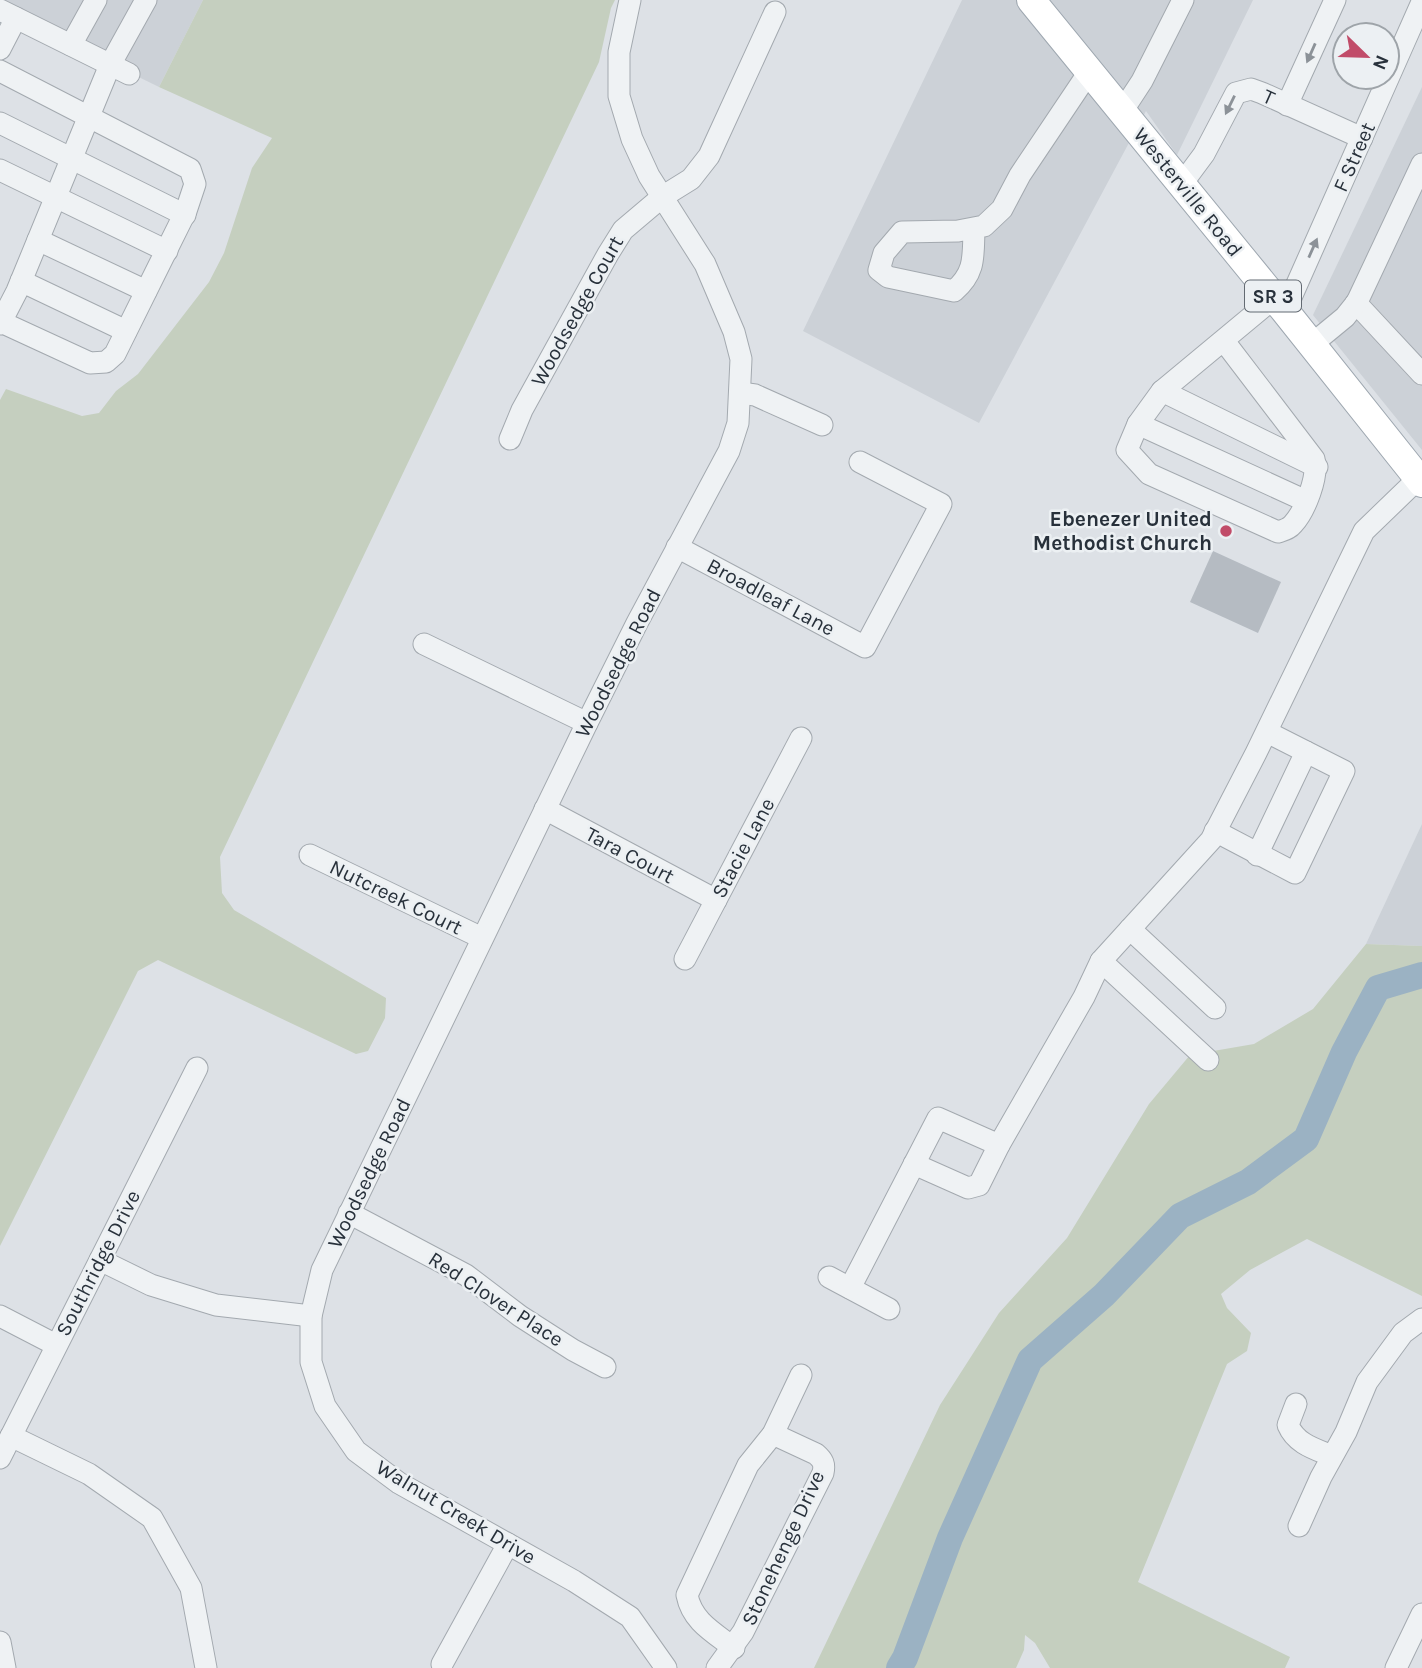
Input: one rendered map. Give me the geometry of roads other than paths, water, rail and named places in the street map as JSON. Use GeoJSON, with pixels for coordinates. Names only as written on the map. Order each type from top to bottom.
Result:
{"type":"FeatureCollection","features":[{"type":"Feature","properties":{"kind":"main road","name":"Westerville Road"},"geometry":{"type":"LineString","coordinates":[[1031,0],[1421,479]]}},
{"type":"Feature","properties":{"kind":"street"},"geometry":{"type":"LineString","coordinates":[[71,46],[96,0]]}},
{"type":"Feature","properties":{"kind":"street"},"geometry":{"type":"LineString","coordinates":[[0,71],[89,117],[190,169],[195,184],[184,215],[114,354],[106,362],[90,363],[1,323],[89,117],[120,69],[146,0]]}},
{"type":"Feature","properties":{"kind":"street","name":"Woodsedge Road"},"geometry":{"type":"LineString","coordinates":[[311,1316],[322,1270],[349,1213],[587,723],[729,452],[738,423],[741,359],[734,331],[705,264],[649,176],[632,139],[619,96],[620,52],[629,0]]}},
{"type":"Feature","properties":{"kind":"street"},"geometry":{"type":"LineString","coordinates":[[1122,110],[1142,81],[1183,0]]}},
{"type":"Feature","properties":{"kind":"street"},"geometry":{"type":"LineString","coordinates":[[1287,105],[1335,0]]}},
{"type":"Feature","properties":{"kind":"street","name":"F Street"},"geometry":{"type":"LineString","coordinates":[[1280,304],[1362,138],[1422,2]]}},
{"type":"Feature","properties":{"kind":"street","name":"Woodsedge Court"},"geometry":{"type":"LineString","coordinates":[[510,439],[522,410],[623,230],[691,178],[709,156],[775,12]]}},
{"type":"Feature","properties":{"kind":"street"},"geometry":{"type":"LineString","coordinates":[[0,49],[8,14],[120,69]]}},
{"type":"Feature","properties":{"kind":"street"},"geometry":{"type":"LineString","coordinates":[[974,228],[973,264],[966,280],[954,291],[888,276],[879,270],[884,253],[902,232],[958,231],[984,226],[1002,209],[1020,175],[1089,72]]}},
{"type":"Feature","properties":{"kind":"street","name":"T"},"geometry":{"type":"LineString","coordinates":[[1181,185],[1204,153],[1236,93],[1251,89],[1362,138]]}},
{"type":"Feature","properties":{"kind":"street"},"geometry":{"type":"LineString","coordinates":[[0,123],[184,215]]}},
{"type":"Feature","properties":{"kind":"street"},"geometry":{"type":"LineString","coordinates":[[1311,345],[1345,317],[1356,303],[1422,164]]}},
{"type":"Feature","properties":{"kind":"street"},"geometry":{"type":"LineString","coordinates":[[0,170],[167,251]]}},
{"type":"Feature","properties":{"kind":"street"},"geometry":{"type":"LineString","coordinates":[[38,240],[146,290]]}},
{"type":"Feature","properties":{"kind":"street"},"geometry":{"type":"LineString","coordinates":[[21,281],[126,331]]}},
{"type":"Feature","properties":{"kind":"street"},"geometry":{"type":"LineString","coordinates":[[1356,303],[1422,374]]}},
{"type":"Feature","properties":{"kind":"street"},"geometry":{"type":"LineString","coordinates":[[1224,341],[1317,467],[1317,475],[1306,501],[1295,522],[1288,529],[1278,532],[1149,474],[1127,450],[1138,424],[1162,391],[1224,341],[1280,304]]}},
{"type":"Feature","properties":{"kind":"street"},"geometry":{"type":"LineString","coordinates":[[1162,391],[1317,467]]}},
{"type":"Feature","properties":{"kind":"street"},"geometry":{"type":"LineString","coordinates":[[741,393],[755,396],[822,425]]}},
{"type":"Feature","properties":{"kind":"street"},"geometry":{"type":"LineString","coordinates":[[1138,424],[1306,501]]}},
{"type":"Feature","properties":{"kind":"street","name":"Broadleaf Lane"},"geometry":{"type":"LineString","coordinates":[[677,547],[865,647],[941,504],[860,462]]}},
{"type":"Feature","properties":{"kind":"street"},"geometry":{"type":"LineString","coordinates":[[914,1164],[968,1188],[979,1185],[1084,997],[1101,961],[1211,840],[1364,531],[1421,479]]}},
{"type":"Feature","properties":{"kind":"street"},"geometry":{"type":"LineString","coordinates":[[424,644],[587,723]]}},
{"type":"Feature","properties":{"kind":"street"},"geometry":{"type":"LineString","coordinates":[[1215,831],[1295,873],[1344,771],[1266,732]]}},
{"type":"Feature","properties":{"kind":"street","name":"Stacie Lane"},"geometry":{"type":"LineString","coordinates":[[685,959],[802,738]]}},
{"type":"Feature","properties":{"kind":"street"},"geometry":{"type":"LineString","coordinates":[[1257,855],[1306,752]]}},
{"type":"Feature","properties":{"kind":"street","name":"Tara Court"},"geometry":{"type":"LineString","coordinates":[[545,809],[716,900]]}},
{"type":"Feature","properties":{"kind":"street","name":"Nutcreek Court"},"geometry":{"type":"LineString","coordinates":[[310,855],[482,938]]}},
{"type":"Feature","properties":{"kind":"street"},"geometry":{"type":"LineString","coordinates":[[1130,929],[1215,1008]]}},
{"type":"Feature","properties":{"kind":"street"},"geometry":{"type":"LineString","coordinates":[[1101,961],[1208,1060]]}},
{"type":"Feature","properties":{"kind":"street","name":"Southridge Drive"},"geometry":{"type":"LineString","coordinates":[[0,1458],[197,1068]]}},
{"type":"Feature","properties":{"kind":"street"},"geometry":{"type":"LineString","coordinates":[[850,1288],[938,1118],[999,1145]]}},
{"type":"Feature","properties":{"kind":"street","name":"Red Clover Place"},"geometry":{"type":"LineString","coordinates":[[349,1213],[466,1275],[520,1316],[605,1367]]}},
{"type":"Feature","properties":{"kind":"street"},"geometry":{"type":"LineString","coordinates":[[100,1260],[151,1285],[216,1305],[311,1316]]}},
{"type":"Feature","properties":{"kind":"street"},"geometry":{"type":"LineString","coordinates":[[829,1277],[889,1309]]}},
{"type":"Feature","properties":{"kind":"street"},"geometry":{"type":"LineString","coordinates":[[0,1316],[56,1345]]}},
{"type":"Feature","properties":{"kind":"street","name":"Walnut Creek Drive"},"geometry":{"type":"LineString","coordinates":[[311,1316],[311,1362],[314,1373],[325,1406],[356,1451],[399,1483],[574,1581],[629,1617],[666,1668]]}},
{"type":"Feature","properties":{"kind":"street"},"geometry":{"type":"LineString","coordinates":[[1300,1526],[1367,1382],[1403,1333],[1422,1319]]}},
{"type":"Feature","properties":{"kind":"street","name":"Stonehenge Drive"},"geometry":{"type":"LineString","coordinates":[[734,1648],[696,1619],[689,1608],[687,1595],[748,1465],[773,1434],[801,1375]]}},
{"type":"Feature","properties":{"kind":"street"},"geometry":{"type":"LineString","coordinates":[[1296,1404],[1288,1425],[1290,1432],[1304,1444],[1332,1456]]}},
{"type":"Feature","properties":{"kind":"street","name":"Stonehenge Drive"},"geometry":{"type":"LineString","coordinates":[[717,1668],[734,1648],[823,1473],[822,1459],[816,1454],[773,1434]]}},
{"type":"Feature","properties":{"kind":"street"},"geometry":{"type":"LineString","coordinates":[[11,1436],[89,1474],[152,1518],[191,1588],[206,1668]]}},
{"type":"Feature","properties":{"kind":"street"},"geometry":{"type":"LineString","coordinates":[[442,1664],[508,1544]]}},
{"type":"Feature","properties":{"kind":"street"},"geometry":{"type":"LineString","coordinates":[[1396,1668],[1422,1614]]}},
{"type":"Feature","properties":{"kind":"street"},"geometry":{"type":"LineString","coordinates":[[0,1642],[5,1668]]}},
{"type":"Feature","properties":{"kind":"waterway"},"geometry":{"type":"LineString","coordinates":[[899,1668],[950,1538],[1030,1360],[1104,1295],[1180,1216],[1248,1182],[1306,1139],[1344,1052],[1378,988],[1422,975]]}},
{"type":"Feature","properties":{"kind":"place","name":"Ebenezer United Methodist Church"},"geometry":{"type":"Point","coordinates":[1226,531]}}]}
